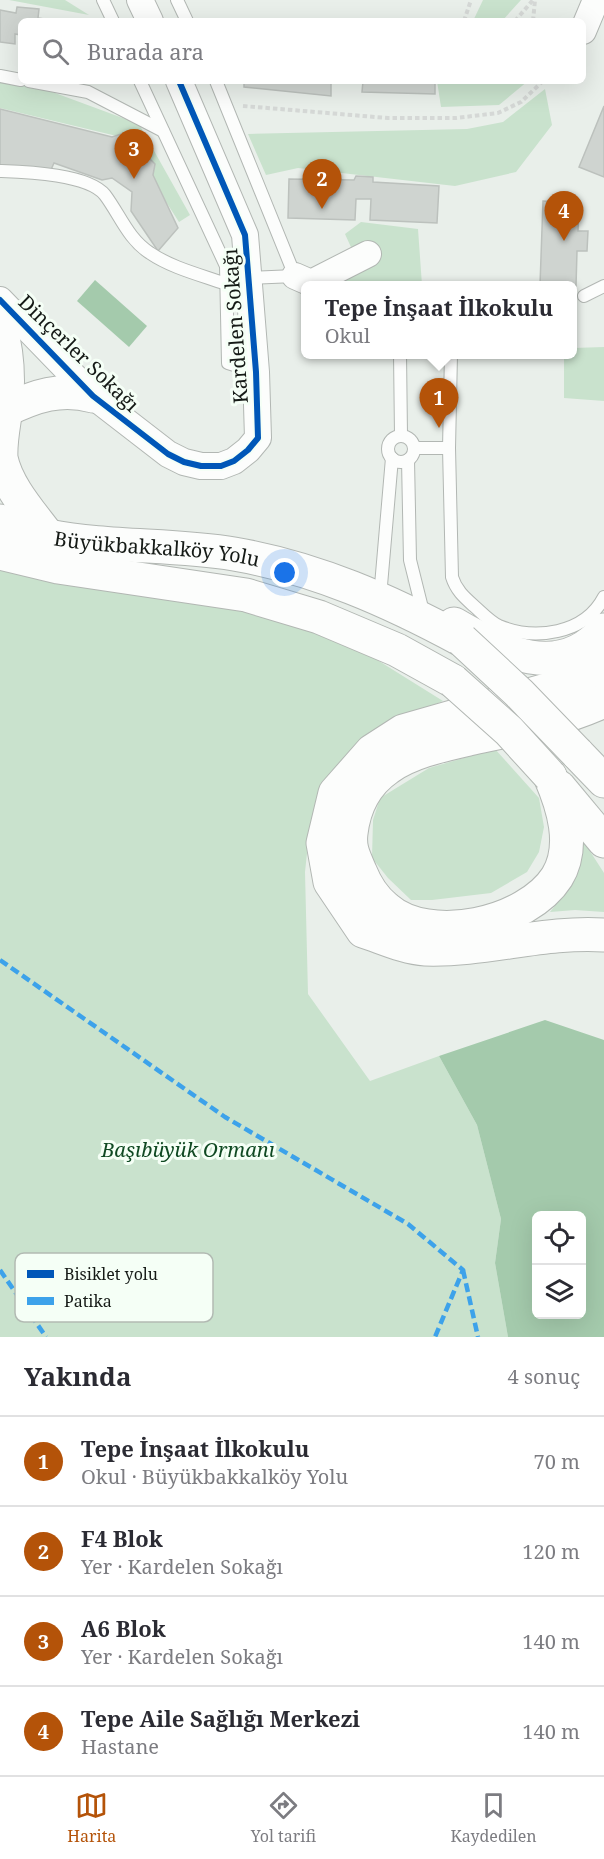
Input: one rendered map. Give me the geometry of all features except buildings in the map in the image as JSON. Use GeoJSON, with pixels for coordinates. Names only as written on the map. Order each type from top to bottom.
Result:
{"type":"FeatureCollection","features":[{"type":"Feature","properties":{"kind":"highway"},"geometry":{"type":"LineString","coordinates":[[0,326],[8,361],[6,410],[0,441],[5,471],[23,502],[48,536]]}},
{"type":"Feature","properties":{"kind":"highway"},"geometry":{"type":"LineString","coordinates":[[6,410],[50,393],[77,392],[93,396]]}},
{"type":"Feature","properties":{"kind":"highway","name":"Büyükbakkalköy Yolu"},"geometry":{"type":"LineString","coordinates":[[0,521],[48,536],[234,554],[297,569],[400,605],[462,640],[519,693],[604,781]]}},
{"type":"Feature","properties":{"kind":"highway","name":"Büyükbakkalköy Yolu"},"geometry":{"type":"LineString","coordinates":[[0,553],[58,567],[246,596],[319,617],[397,650],[453,681],[509,731],[604,841]]}},
{"type":"Feature","properties":{"kind":"highway"},"geometry":{"type":"LineString","coordinates":[[400,605],[443,618],[490,646],[544,660],[577,650],[604,630]]}},
{"type":"Feature","properties":{"kind":"highway"},"geometry":{"type":"LineString","coordinates":[[604,666],[585,679],[403,731],[372,751],[335,793],[323,843],[330,882],[363,931],[423,949],[522,942],[586,934],[604,935]]}},
{"type":"Feature","properties":{"kind":"highway"},"geometry":{"type":"LineString","coordinates":[[550,776],[564,808],[564,857],[557,876],[538,897],[517,912],[476,926],[450,927],[413,922],[387,910],[368,889],[350,847],[353,820],[362,795],[387,768],[446,745],[574,715],[604,701]]}},
{"type":"Feature","properties":{"kind":"street"},"geometry":{"type":"LineString","coordinates":[[140,0],[149,18]]}},
{"type":"Feature","properties":{"kind":"street"},"geometry":{"type":"LineString","coordinates":[[586,24],[596,0]]}},
{"type":"Feature","properties":{"kind":"street","name":"Kardelen Sokağı"},"geometry":{"type":"LineString","coordinates":[[180,84],[245,235],[238,281],[256,372],[258,438]]}},
{"type":"Feature","properties":{"kind":"street"},"geometry":{"type":"LineString","coordinates":[[317,281],[368,254]]}},
{"type":"Feature","properties":{"kind":"street"},"geometry":{"type":"LineString","coordinates":[[295,276],[305,281]]}},
{"type":"Feature","properties":{"kind":"street","name":"Dinçerler Sokağı"},"geometry":{"type":"LineString","coordinates":[[0,300],[93,396],[153,444],[184,462],[201,466],[221,466],[234,461],[258,438]]}},
{"type":"Feature","properties":{"kind":"lane"},"geometry":{"type":"LineString","coordinates":[[93,0],[105,3],[112,18]]}},
{"type":"Feature","properties":{"kind":"lane"},"geometry":{"type":"LineString","coordinates":[[177,0],[186,18]]}},
{"type":"Feature","properties":{"kind":"lane"},"geometry":{"type":"LineString","coordinates":[[0,76],[18,79]]}},
{"type":"Feature","properties":{"kind":"lane"},"geometry":{"type":"LineString","coordinates":[[45,84],[88,92],[163,131]]}},
{"type":"Feature","properties":{"kind":"lane"},"geometry":{"type":"LineString","coordinates":[[141,84],[226,266],[238,281]]}},
{"type":"Feature","properties":{"kind":"lane"},"geometry":{"type":"LineString","coordinates":[[0,171],[91,184],[104,194],[130,234],[149,252],[170,264],[238,281],[295,276],[217,84]]}},
{"type":"Feature","properties":{"kind":"lane"},"geometry":{"type":"LineString","coordinates":[[584,296],[604,286]]}},
{"type":"Feature","properties":{"kind":"lane"},"geometry":{"type":"LineString","coordinates":[[400,359],[401,435]]}},
{"type":"Feature","properties":{"kind":"lane"},"geometry":{"type":"LineString","coordinates":[[451,359],[449,448],[452,577],[458,592],[497,626],[533,633],[574,627],[588,618],[604,597]]}},
{"type":"Feature","properties":{"kind":"lane"},"geometry":{"type":"LineString","coordinates":[[401,435],[412,442],[410,560],[400,605],[392,458],[388,444],[396,436],[401,435]]}},
{"type":"Feature","properties":{"kind":"lane"},"geometry":{"type":"LineString","coordinates":[[392,458],[402,462],[411,454],[449,448]]}},
{"type":"Feature","properties":{"kind":"path"},"geometry":{"type":"LineString","coordinates":[[465,18],[471,0]]}},
{"type":"Feature","properties":{"kind":"path"},"geometry":{"type":"LineString","coordinates":[[518,18],[534,0]]}},
{"type":"Feature","properties":{"kind":"path"},"geometry":{"type":"LineString","coordinates":[[533,18],[534,0]]}},
{"type":"Feature","properties":{"kind":"path"},"geometry":{"type":"LineString","coordinates":[[227,105],[388,118],[456,118],[498,113],[521,102],[539,84]]}},
{"type":"Feature","properties":{"kind":"green space"},"geometry":{"type":"Polygon","coordinates":[[[9,0],[65,0],[89,15],[9,0]]]}},
{"type":"Feature","properties":{"kind":"green space"},"geometry":{"type":"Polygon","coordinates":[[[483,0],[521,0],[505,18],[474,18],[483,0]]]}},
{"type":"Feature","properties":{"kind":"green space"},"geometry":{"type":"Polygon","coordinates":[[[0,83],[31,84],[139,124],[190,215],[179,222],[125,138],[0,108],[0,83]]]}},
{"type":"Feature","properties":{"kind":"green space"},"geometry":{"type":"Polygon","coordinates":[[[437,84],[524,84],[499,105],[441,107],[437,84]]]}},
{"type":"Feature","properties":{"kind":"green space"},"geometry":{"type":"Polygon","coordinates":[[[545,89],[552,125],[516,172],[455,186],[298,168],[266,175],[248,134],[467,129],[503,122],[545,89]]]}},
{"type":"Feature","properties":{"kind":"green space"},"geometry":{"type":"Polygon","coordinates":[[[361,222],[418,229],[422,281],[322,281],[355,256],[345,234],[361,222]]]}},
{"type":"Feature","properties":{"kind":"green space"},"geometry":{"type":"Polygon","coordinates":[[[604,347],[604,401],[564,398],[564,359],[577,359],[577,348],[604,347]]]}},
{"type":"Feature","properties":{"kind":"green space","name":"Başıbüyük Ormanı"},"geometry":{"type":"Polygon","coordinates":[[[0,554],[206,593],[342,638],[443,701],[378,728],[334,772],[310,825],[305,872],[308,994],[370,1081],[439,1056],[477,1125],[501,1219],[495,1263],[508,1337],[0,1337],[0,554]]]}},
{"type":"Feature","properties":{"kind":"green space"},"geometry":{"type":"Polygon","coordinates":[[[495,749],[539,798],[544,827],[539,852],[527,872],[491,893],[432,900],[411,900],[388,878],[372,858],[373,820],[380,798],[429,768],[495,749]]]}},
{"type":"Feature","properties":{"kind":"green space"},"geometry":{"type":"Polygon","coordinates":[[[577,831],[604,873],[604,912],[575,910],[550,912],[574,875],[577,831]]]}},
{"type":"Feature","properties":{"kind":"shaded area"},"geometry":{"type":"Polygon","coordinates":[[[95,280],[147,326],[129,347],[77,301],[95,280]]]}},
{"type":"Feature","properties":{"kind":"shaded area"},"geometry":{"type":"Polygon","coordinates":[[[545,1020],[604,1040],[604,1337],[508,1337],[495,1263],[501,1219],[477,1125],[439,1056],[545,1020]]]}},
{"type":"Feature","properties":{"kind":"marked path"},"geometry":{"type":"LineString","coordinates":[[0,960],[225,1117],[408,1224],[463,1270],[435,1337]]}},
{"type":"Feature","properties":{"kind":"marked path"},"geometry":{"type":"LineString","coordinates":[[0,1270],[15,1292]]}},
{"type":"Feature","properties":{"kind":"marked path"},"geometry":{"type":"LineString","coordinates":[[463,1270],[478,1337]]}},
{"type":"Feature","properties":{"kind":"marked path"},"geometry":{"type":"LineString","coordinates":[[36,1322],[46,1337]]}},
{"type":"Feature","properties":{"kind":"cycle path"},"geometry":{"type":"LineString","coordinates":[[0,300],[93,396],[168,454],[184,462],[201,466],[221,466],[234,461],[248,450],[258,438],[256,372],[245,235],[180,84]]}},
{"type":"Feature","properties":{"kind":"place","name":"A6 Blok"},"geometry":{"type":"Point","coordinates":[134,179]}},
{"type":"Feature","properties":{"kind":"place","name":"F4 Blok"},"geometry":{"type":"Point","coordinates":[322,209]}},
{"type":"Feature","properties":{"kind":"place","name":"Tepe Aile Sağlığı Merkezi"},"geometry":{"type":"Point","coordinates":[564,241]}},
{"type":"Feature","properties":{"kind":"place","name":"Tepe İnşaat İlkokulu"},"geometry":{"type":"Point","coordinates":[439,428]}}]}
